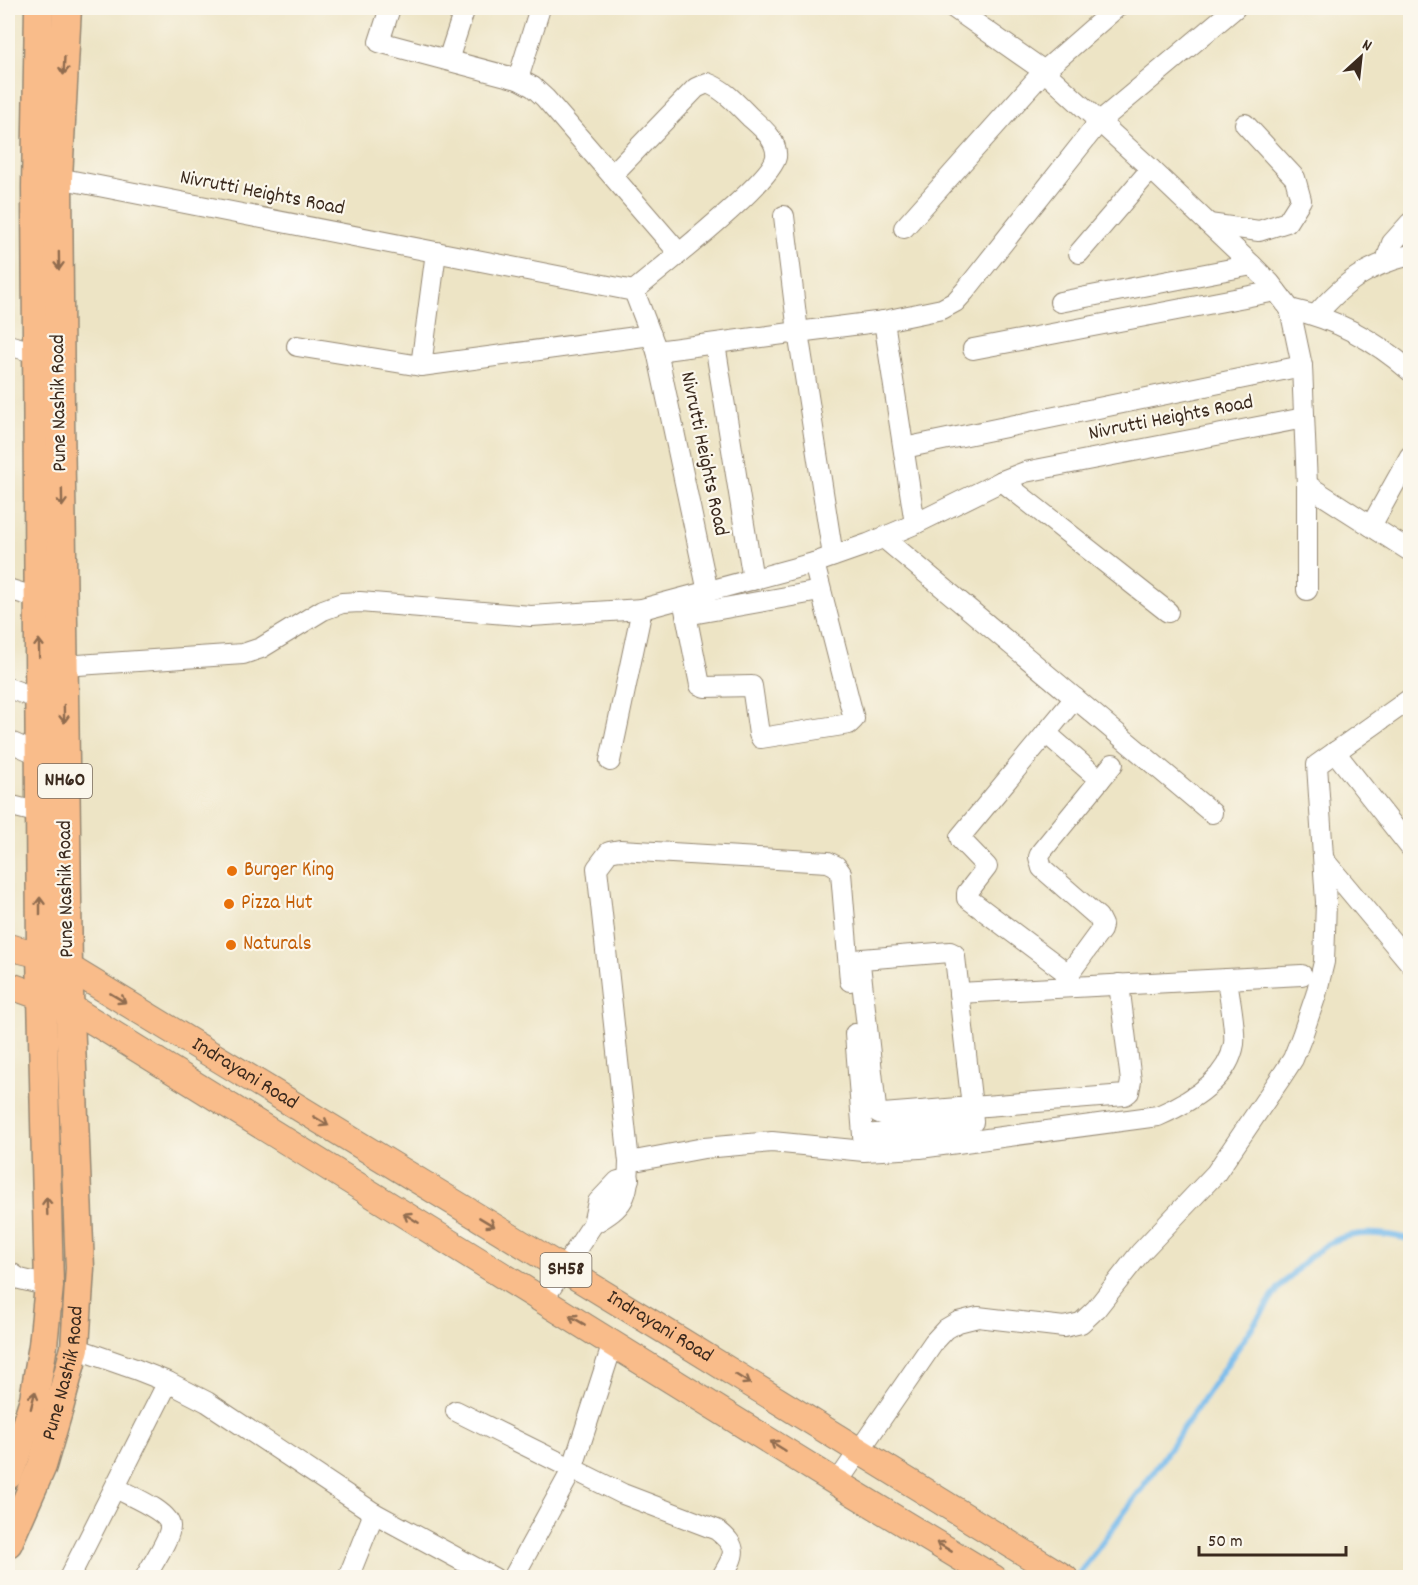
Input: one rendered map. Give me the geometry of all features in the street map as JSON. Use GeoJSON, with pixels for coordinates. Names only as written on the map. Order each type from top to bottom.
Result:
{"type":"FeatureCollection","features":[{"type":"Feature","properties":{"kind":"highway","name":"Pune Nashik Road"},"geometry":{"type":"LineString","coordinates":[[8,1475],[34,1399],[43,1346],[49,1286],[41,997],[36,176],[39,8]]}},
{"type":"Feature","properties":{"kind":"highway","name":"Pune Nashik Road"},"geometry":{"type":"LineString","coordinates":[[8,1543],[42,1466],[75,1348],[80,1268],[68,968],[63,666],[58,178],[67,8]]}},
{"type":"Feature","properties":{"kind":"main road","name":"Indrayani Road"},"geometry":{"type":"LineString","coordinates":[[8,947],[41,955],[68,968],[563,1268],[1064,1576]]}},
{"type":"Feature","properties":{"kind":"main road","name":"Indrayani Road"},"geometry":{"type":"LineString","coordinates":[[8,985],[70,1007],[994,1578]]}},
{"type":"Feature","properties":{"kind":"street"},"geometry":{"type":"LineString","coordinates":[[390,8],[379,42],[518,79],[533,87],[679,253]]}},
{"type":"Feature","properties":{"kind":"street"},"geometry":{"type":"LineString","coordinates":[[448,60],[465,8]]}},
{"type":"Feature","properties":{"kind":"street"},"geometry":{"type":"LineString","coordinates":[[518,79],[540,8]]}},
{"type":"Feature","properties":{"kind":"street"},"geometry":{"type":"LineString","coordinates":[[954,8],[1044,71],[1252,265],[1290,309],[1302,366],[1307,485],[1307,590]]}},
{"type":"Feature","properties":{"kind":"street"},"geometry":{"type":"LineString","coordinates":[[904,228],[1044,71],[1116,8]]}},
{"type":"Feature","properties":{"kind":"street"},"geometry":{"type":"LineString","coordinates":[[297,346],[422,366],[654,343],[715,344],[884,321],[942,309],[955,302],[1099,122],[1235,8]]}},
{"type":"Feature","properties":{"kind":"street"},"geometry":{"type":"LineString","coordinates":[[612,175],[696,88],[707,83],[718,87],[764,129],[774,143],[776,158],[768,173],[750,193],[634,291]]}},
{"type":"Feature","properties":{"kind":"street"},"geometry":{"type":"LineString","coordinates":[[1209,224],[1259,231],[1287,222],[1301,200],[1295,178],[1245,123]]}},
{"type":"Feature","properties":{"kind":"street"},"geometry":{"type":"LineString","coordinates":[[1079,253],[1151,169]]}},
{"type":"Feature","properties":{"kind":"street","name":"Nivrutti Heights Road"},"geometry":{"type":"LineString","coordinates":[[58,178],[634,291],[654,343],[708,592],[813,563],[884,538],[1025,472],[1304,418]]}},
{"type":"Feature","properties":{"kind":"street"},"geometry":{"type":"LineString","coordinates":[[784,216],[798,332],[833,556]]}},
{"type":"Feature","properties":{"kind":"street"},"geometry":{"type":"LineString","coordinates":[[1386,261],[1392,243],[1410,223]]}},
{"type":"Feature","properties":{"kind":"street"},"geometry":{"type":"LineString","coordinates":[[422,366],[436,252]]}},
{"type":"Feature","properties":{"kind":"street"},"geometry":{"type":"LineString","coordinates":[[1316,315],[1338,290],[1353,278],[1386,261],[1410,255]]}},
{"type":"Feature","properties":{"kind":"street"},"geometry":{"type":"LineString","coordinates":[[1060,303],[1252,265]]}},
{"type":"Feature","properties":{"kind":"street"},"geometry":{"type":"LineString","coordinates":[[973,349],[1276,291]]}},
{"type":"Feature","properties":{"kind":"street"},"geometry":{"type":"LineString","coordinates":[[1290,309],[1316,315],[1353,330],[1383,348],[1410,371]]}},
{"type":"Feature","properties":{"kind":"street"},"geometry":{"type":"LineString","coordinates":[[884,321],[915,524]]}},
{"type":"Feature","properties":{"kind":"street"},"geometry":{"type":"LineString","coordinates":[[715,344],[753,580]]}},
{"type":"Feature","properties":{"kind":"street"},"geometry":{"type":"LineString","coordinates":[[8,345],[37,352]]}},
{"type":"Feature","properties":{"kind":"street"},"geometry":{"type":"LineString","coordinates":[[904,448],[1302,366]]}},
{"type":"Feature","properties":{"kind":"street"},"geometry":{"type":"LineString","coordinates":[[1371,526],[1410,456]]}},
{"type":"Feature","properties":{"kind":"street"},"geometry":{"type":"LineString","coordinates":[[1002,481],[1168,612]]}},
{"type":"Feature","properties":{"kind":"street"},"geometry":{"type":"LineString","coordinates":[[1307,485],[1410,551]]}},
{"type":"Feature","properties":{"kind":"street"},"geometry":{"type":"LineString","coordinates":[[884,538],[1212,813]]}},
{"type":"Feature","properties":{"kind":"street"},"geometry":{"type":"LineString","coordinates":[[685,607],[700,685],[705,687],[752,686],[761,738],[849,724],[854,719],[813,563]]}},
{"type":"Feature","properties":{"kind":"street"},"geometry":{"type":"LineString","coordinates":[[8,589],[38,597]]}},
{"type":"Feature","properties":{"kind":"street"},"geometry":{"type":"LineString","coordinates":[[63,666],[243,654],[261,648],[323,610],[342,603],[360,602],[531,616],[597,614],[685,607],[820,591]]}},
{"type":"Feature","properties":{"kind":"street"},"geometry":{"type":"LineString","coordinates":[[685,607],[708,592]]}},
{"type":"Feature","properties":{"kind":"street"},"geometry":{"type":"LineString","coordinates":[[610,761],[642,609]]}},
{"type":"Feature","properties":{"kind":"street"},"geometry":{"type":"LineString","coordinates":[[8,688],[39,699]]}},
{"type":"Feature","properties":{"kind":"street"},"geometry":{"type":"LineString","coordinates":[[1075,698],[960,837],[987,867],[967,893],[968,898],[1067,973],[1071,971],[1101,930],[1102,925],[1098,917],[1042,868],[1040,857],[1044,847],[1113,764]]}},
{"type":"Feature","properties":{"kind":"street"},"geometry":{"type":"LineString","coordinates":[[837,1483],[934,1342],[946,1329],[958,1322],[978,1317],[1064,1327],[1081,1323],[1096,1309],[1140,1253],[1216,1173],[1293,1059],[1316,995],[1324,962],[1327,932],[1317,765],[1410,699]]}},
{"type":"Feature","properties":{"kind":"street"},"geometry":{"type":"LineString","coordinates":[[1046,733],[1100,780]]}},
{"type":"Feature","properties":{"kind":"street"},"geometry":{"type":"LineString","coordinates":[[8,741],[40,755]]}},
{"type":"Feature","properties":{"kind":"street"},"geometry":{"type":"LineString","coordinates":[[1335,752],[1410,847]]}},
{"type":"Feature","properties":{"kind":"street"},"geometry":{"type":"LineString","coordinates":[[8,805],[40,813]]}},
{"type":"Feature","properties":{"kind":"street"},"geometry":{"type":"LineString","coordinates":[[629,1171],[597,868],[609,852],[620,850],[828,862],[836,866],[841,873],[864,1143]]}},
{"type":"Feature","properties":{"kind":"street"},"geometry":{"type":"LineString","coordinates":[[1324,860],[1410,963]]}},
{"type":"Feature","properties":{"kind":"street"},"geometry":{"type":"LineString","coordinates":[[864,1143],[968,1127],[973,1122],[972,1107],[955,957],[952,952],[865,958],[861,961],[877,1111],[883,1114],[972,1107],[1125,1095],[1129,1092],[1131,1081],[1119,984]]}},
{"type":"Feature","properties":{"kind":"street"},"geometry":{"type":"LineString","coordinates":[[959,993],[1302,975]]}},
{"type":"Feature","properties":{"kind":"street"},"geometry":{"type":"LineString","coordinates":[[543,1300],[593,1224],[598,1202],[618,1181],[629,1171],[704,1148],[772,1142],[864,1143],[920,1149],[1158,1116],[1203,1091],[1224,1068],[1231,1056],[1234,1043],[1227,979]]}},
{"type":"Feature","properties":{"kind":"street"},"geometry":{"type":"LineString","coordinates":[[8,1271],[20,1279],[49,1286]]}},
{"type":"Feature","properties":{"kind":"street"},"geometry":{"type":"LineString","coordinates":[[513,1578],[572,1470],[613,1343]]}},
{"type":"Feature","properties":{"kind":"street"},"geometry":{"type":"LineString","coordinates":[[75,1348],[168,1382],[207,1402],[374,1513],[494,1578]]}},
{"type":"Feature","properties":{"kind":"street"},"geometry":{"type":"LineString","coordinates":[[69,1578],[168,1382]]}},
{"type":"Feature","properties":{"kind":"street"},"geometry":{"type":"LineString","coordinates":[[456,1411],[623,1494],[717,1530],[729,1539],[734,1549],[733,1559],[721,1578]]}},
{"type":"Feature","properties":{"kind":"street"},"geometry":{"type":"LineString","coordinates":[[116,1488],[160,1511],[170,1526],[145,1578]]}},
{"type":"Feature","properties":{"kind":"street"},"geometry":{"type":"LineString","coordinates":[[348,1578],[374,1513]]}},
{"type":"Feature","properties":{"kind":"waterway"},"geometry":{"type":"LineString","coordinates":[[1076,1578],[1150,1477],[1278,1289],[1294,1272],[1335,1240],[1367,1234],[1410,1239]]}},
{"type":"Feature","properties":{"kind":"place","name":"Burger King"},"geometry":{"type":"Point","coordinates":[232,871]}},
{"type":"Feature","properties":{"kind":"place","name":"Pizza Hut"},"geometry":{"type":"Point","coordinates":[229,904]}},
{"type":"Feature","properties":{"kind":"place","name":"Naturals"},"geometry":{"type":"Point","coordinates":[231,945]}}]}
